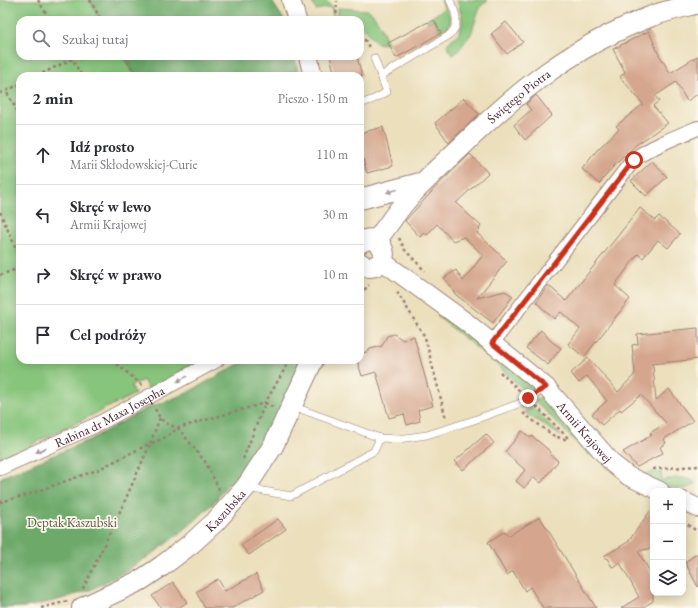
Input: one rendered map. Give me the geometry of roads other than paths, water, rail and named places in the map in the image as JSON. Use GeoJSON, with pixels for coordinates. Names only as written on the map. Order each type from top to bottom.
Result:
{"type":"FeatureCollection","features":[{"type":"Feature","properties":{"kind":"main road","name":"Świętego Piotra"},"geometry":{"type":"LineString","coordinates":[[365,240],[487,121],[527,86],[549,70],[612,33],[653,16],[698,3]]}},
{"type":"Feature","properties":{"kind":"main road"},"geometry":{"type":"LineString","coordinates":[[364,198],[424,182]]}},
{"type":"Feature","properties":{"kind":"main road"},"geometry":{"type":"LineString","coordinates":[[364,265],[369,267],[378,264],[382,261],[384,252],[382,248],[365,240]]}},
{"type":"Feature","properties":{"kind":"main road","name":"Kaszubska"},"geometry":{"type":"LineString","coordinates":[[82,600],[140,580],[162,566],[215,522],[246,487],[273,446],[311,364]]}},
{"type":"Feature","properties":{"kind":"street"},"geometry":{"type":"LineString","coordinates":[[291,0],[296,16]]}},
{"type":"Feature","properties":{"kind":"street"},"geometry":{"type":"LineString","coordinates":[[309,60],[312,72]]}},
{"type":"Feature","properties":{"kind":"street"},"geometry":{"type":"LineString","coordinates":[[492,343],[634,160],[642,153],[698,128]]}},
{"type":"Feature","properties":{"kind":"street","name":"Armii Krajowej"},"geometry":{"type":"LineString","coordinates":[[382,261],[492,343],[546,387],[613,464],[628,476],[654,488]]}},
{"type":"Feature","properties":{"kind":"street","name":"Rabina dr Maxa Josepha"},"geometry":{"type":"LineString","coordinates":[[0,468],[96,425],[209,364]]}},
{"type":"Feature","properties":{"kind":"lane"},"geometry":{"type":"LineString","coordinates":[[381,76],[454,31],[456,20],[450,0]]}},
{"type":"Feature","properties":{"kind":"lane"},"geometry":{"type":"LineString","coordinates":[[364,103],[387,92],[374,58]]}},
{"type":"Feature","properties":{"kind":"lane"},"geometry":{"type":"LineString","coordinates":[[292,406],[380,438],[398,439],[426,435],[518,404],[546,387]]}},
{"type":"Feature","properties":{"kind":"lane"},"geometry":{"type":"LineString","coordinates":[[246,487],[291,496],[374,451],[380,438]]}},
{"type":"Feature","properties":{"kind":"park label","name":"Deptak Kaszubski"},"geometry":{"type":"Point","coordinates":[72,522]}}]}
